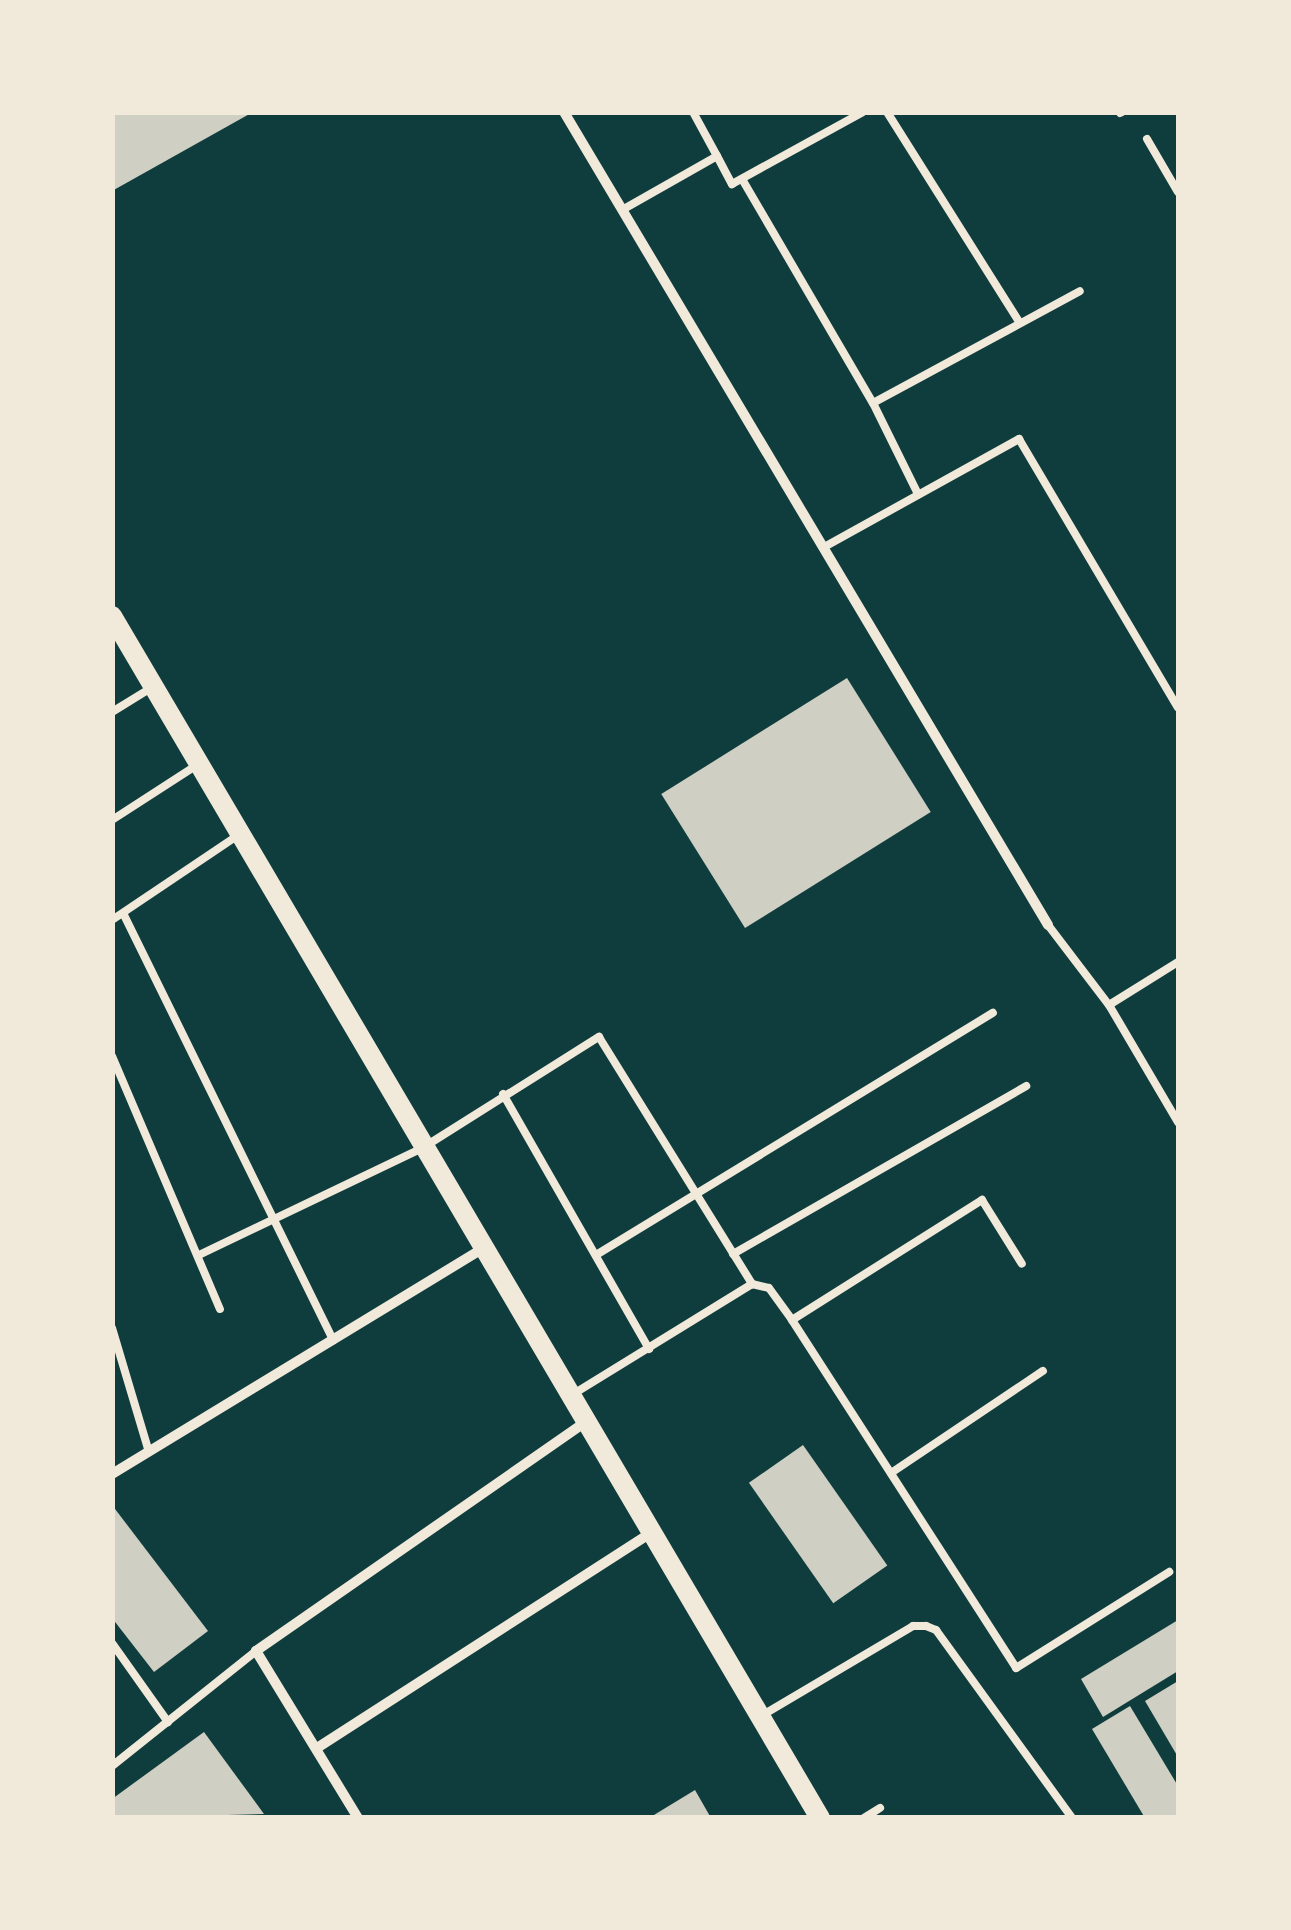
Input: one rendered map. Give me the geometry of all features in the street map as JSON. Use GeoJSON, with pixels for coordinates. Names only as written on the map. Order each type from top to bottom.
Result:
{"type":"FeatureCollection","features":[{"type":"Feature","properties":{"kind":"main road"},"geometry":{"type":"LineString","coordinates":[[112,616],[820,1818]]}},
{"type":"Feature","properties":{"kind":"street"},"geometry":{"type":"LineString","coordinates":[[564,112],[826,546],[1048,925]]}},
{"type":"Feature","properties":{"kind":"street"},"geometry":{"type":"LineString","coordinates":[[112,1474],[335,1344],[482,1249]]}},
{"type":"Feature","properties":{"kind":"street"},"geometry":{"type":"LineString","coordinates":[[354,1816],[256,1651],[585,1422]]}},
{"type":"Feature","properties":{"kind":"street"},"geometry":{"type":"LineString","coordinates":[[317,1748],[651,1533]]}},
{"type":"Feature","properties":{"kind":"lane"},"geometry":{"type":"LineString","coordinates":[[692,112],[732,184],[863,112]]}},
{"type":"Feature","properties":{"kind":"lane"},"geometry":{"type":"LineString","coordinates":[[834,112],[840,124]]}},
{"type":"Feature","properties":{"kind":"lane"},"geometry":{"type":"LineString","coordinates":[[887,112],[1019,322]]}},
{"type":"Feature","properties":{"kind":"lane"},"geometry":{"type":"LineString","coordinates":[[1147,139],[1178,192]]}},
{"type":"Feature","properties":{"kind":"lane"},"geometry":{"type":"LineString","coordinates":[[622,210],[717,156]]}},
{"type":"Feature","properties":{"kind":"lane"},"geometry":{"type":"LineString","coordinates":[[742,180],[873,403],[918,494]]}},
{"type":"Feature","properties":{"kind":"lane"},"geometry":{"type":"LineString","coordinates":[[873,403],[1080,291]]}},
{"type":"Feature","properties":{"kind":"lane"},"geometry":{"type":"LineString","coordinates":[[826,546],[1019,439],[1178,708]]}},
{"type":"Feature","properties":{"kind":"lane"},"geometry":{"type":"LineString","coordinates":[[112,712],[155,686]]}},
{"type":"Feature","properties":{"kind":"lane"},"geometry":{"type":"LineString","coordinates":[[112,820],[201,763]]}},
{"type":"Feature","properties":{"kind":"lane"},"geometry":{"type":"LineString","coordinates":[[112,920],[242,832]]}},
{"type":"Feature","properties":{"kind":"lane"},"geometry":{"type":"LineString","coordinates":[[124,914],[335,1344]]}},
{"type":"Feature","properties":{"kind":"lane"},"geometry":{"type":"LineString","coordinates":[[1048,925],[1109,1005],[1178,1122]]}},
{"type":"Feature","properties":{"kind":"lane"},"geometry":{"type":"LineString","coordinates":[[1109,1005],[1178,962]]}},
{"type":"Feature","properties":{"kind":"lane"},"geometry":{"type":"LineString","coordinates":[[596,1256],[992,1013]]}},
{"type":"Feature","properties":{"kind":"lane"},"geometry":{"type":"LineString","coordinates":[[200,1254],[424,1147],[599,1037],[752,1284],[769,1288],[792,1320],[1016,1668],[1169,1572]]}},
{"type":"Feature","properties":{"kind":"lane"},"geometry":{"type":"LineString","coordinates":[[112,1056],[200,1254],[220,1309]]}},
{"type":"Feature","properties":{"kind":"lane"},"geometry":{"type":"LineString","coordinates":[[733,1254],[1026,1086]]}},
{"type":"Feature","properties":{"kind":"lane"},"geometry":{"type":"LineString","coordinates":[[503,1094],[649,1349]]}},
{"type":"Feature","properties":{"kind":"lane"},"geometry":{"type":"LineString","coordinates":[[1169,1107],[1178,1101]]}},
{"type":"Feature","properties":{"kind":"lane"},"geometry":{"type":"LineString","coordinates":[[792,1320],[982,1200],[1022,1264]]}},
{"type":"Feature","properties":{"kind":"lane"},"geometry":{"type":"LineString","coordinates":[[569,1396],[752,1284]]}},
{"type":"Feature","properties":{"kind":"lane"},"geometry":{"type":"LineString","coordinates":[[112,1328],[149,1452]]}},
{"type":"Feature","properties":{"kind":"lane"},"geometry":{"type":"LineString","coordinates":[[890,1473],[1043,1370]]}},
{"type":"Feature","properties":{"kind":"lane"},"geometry":{"type":"LineString","coordinates":[[761,1716],[912,1626],[926,1626],[936,1630],[1072,1818]]}},
{"type":"Feature","properties":{"kind":"lane"},"geometry":{"type":"LineString","coordinates":[[112,1643],[168,1722]]}},
{"type":"Feature","properties":{"kind":"lane"},"geometry":{"type":"LineString","coordinates":[[112,1766],[256,1651]]}},
{"type":"Feature","properties":{"kind":"lane"},"geometry":{"type":"LineString","coordinates":[[864,1818],[880,1808]]}},
{"type":"Feature","properties":{"kind":"building"},"geometry":{"type":"Polygon","coordinates":[[[112,112],[253,112],[112,191],[112,112]]]}},
{"type":"Feature","properties":{"kind":"building"},"geometry":{"type":"Polygon","coordinates":[[[847,678],[931,812],[745,928],[661,794],[847,678]]]}},
{"type":"Feature","properties":{"kind":"building"},"geometry":{"type":"Polygon","coordinates":[[[803,1445],[887,1565],[833,1603],[749,1483],[803,1445]]]}},
{"type":"Feature","properties":{"kind":"building"},"geometry":{"type":"Polygon","coordinates":[[[112,1505],[208,1631],[154,1672],[112,1618],[112,1505]]]}},
{"type":"Feature","properties":{"kind":"building"},"geometry":{"type":"Polygon","coordinates":[[[1178,1620],[1178,1671],[1103,1717],[1081,1679],[1178,1620]]]}},
{"type":"Feature","properties":{"kind":"building"},"geometry":{"type":"Polygon","coordinates":[[[1178,1681],[1178,1757],[1145,1701],[1178,1681]]]}},
{"type":"Feature","properties":{"kind":"building"},"geometry":{"type":"Polygon","coordinates":[[[1130,1706],[1178,1786],[1178,1818],[1145,1818],[1092,1729],[1130,1706]]]}},
{"type":"Feature","properties":{"kind":"building"},"geometry":{"type":"Polygon","coordinates":[[[204,1732],[264,1814],[112,1818],[112,1799],[204,1732]]]}},
{"type":"Feature","properties":{"kind":"building"},"geometry":{"type":"Polygon","coordinates":[[[695,1790],[711,1818],[649,1818],[695,1790]]]}}]}
